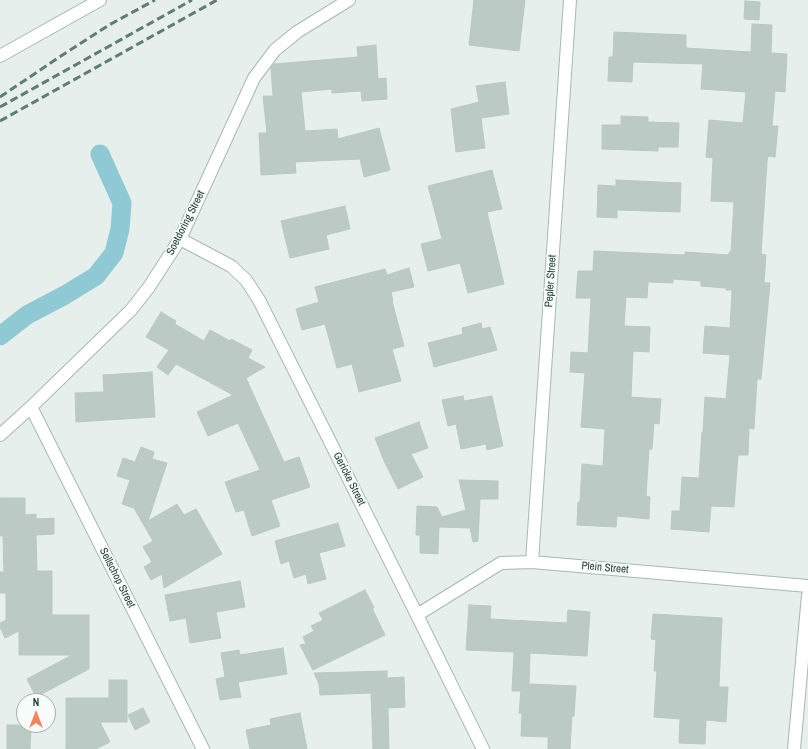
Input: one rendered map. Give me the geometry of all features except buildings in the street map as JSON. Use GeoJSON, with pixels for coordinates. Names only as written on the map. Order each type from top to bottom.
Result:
{"type":"FeatureCollection","features":[{"type":"Feature","properties":{"kind":"street"},"geometry":{"type":"LineString","coordinates":[[0,56],[100,0]]}},
{"type":"Feature","properties":{"kind":"street","name":"Soetdoring Street"},"geometry":{"type":"LineString","coordinates":[[0,435],[131,310],[150,287],[180,240],[254,78],[275,50],[296,32],[349,0]]}},
{"type":"Feature","properties":{"kind":"street","name":"Pepler Street"},"geometry":{"type":"LineString","coordinates":[[532,562],[570,0]]}},
{"type":"Feature","properties":{"kind":"street","name":"Gericke Street"},"geometry":{"type":"LineString","coordinates":[[180,240],[232,266],[246,280],[259,300],[483,749]]}},
{"type":"Feature","properties":{"kind":"street","name":"Sellschop Street"},"geometry":{"type":"LineString","coordinates":[[31,407],[203,749]]}},
{"type":"Feature","properties":{"kind":"street","name":"Plein Street"},"geometry":{"type":"LineString","coordinates":[[417,615],[501,563],[532,562],[808,586]]}},
{"type":"Feature","properties":{"kind":"street"},"geometry":{"type":"LineString","coordinates":[[794,749],[808,595]]}},
{"type":"Feature","properties":{"kind":"waterway"},"geometry":{"type":"LineString","coordinates":[[0,336],[27,315],[65,295],[96,276],[114,253],[120,229],[122,203],[100,154]]}},
{"type":"Feature","properties":{"kind":"railway"},"geometry":{"type":"LineString","coordinates":[[0,97],[109,25],[155,0]]}},
{"type":"Feature","properties":{"kind":"railway"},"geometry":{"type":"LineString","coordinates":[[0,107],[192,0]]}},
{"type":"Feature","properties":{"kind":"railway"},"geometry":{"type":"LineString","coordinates":[[0,121],[217,0]]}}]}
